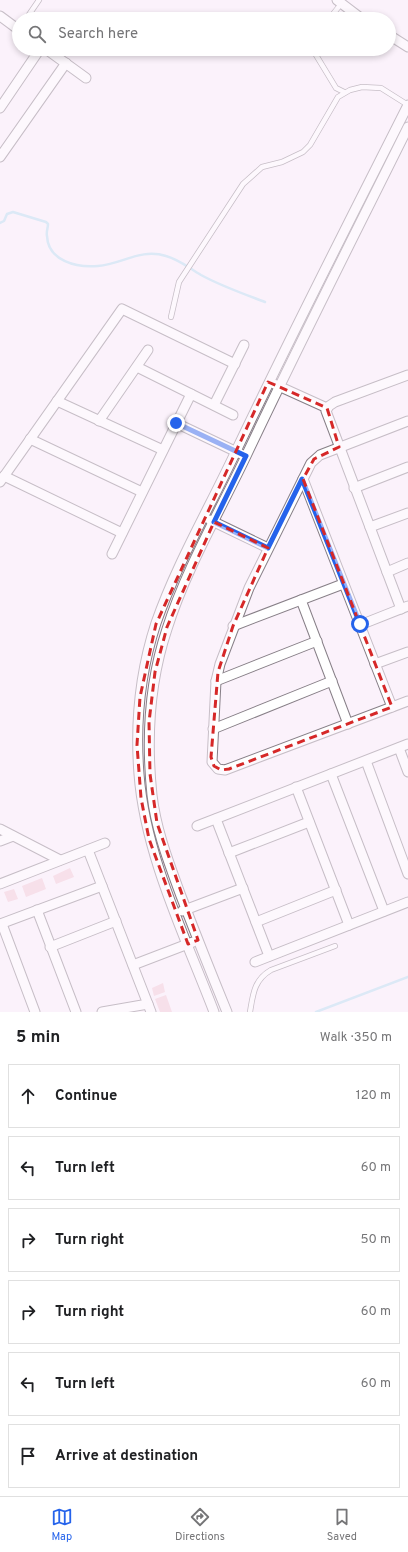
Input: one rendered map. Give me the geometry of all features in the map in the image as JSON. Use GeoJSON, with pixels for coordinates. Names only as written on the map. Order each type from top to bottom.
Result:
{"type":"FeatureCollection","features":[{"type":"Feature","properties":{"kind":"street"},"geometry":{"type":"LineString","coordinates":[[339,2],[353,12]]}},
{"type":"Feature","properties":{"kind":"street"},"geometry":{"type":"LineString","coordinates":[[0,16],[12,24]]}},
{"type":"Feature","properties":{"kind":"street"},"geometry":{"type":"LineString","coordinates":[[396,39],[408,47]]}},
{"type":"Feature","properties":{"kind":"street"},"geometry":{"type":"LineString","coordinates":[[0,108],[35,56]]}},
{"type":"Feature","properties":{"kind":"street"},"geometry":{"type":"LineString","coordinates":[[56,56],[86,78]]}},
{"type":"Feature","properties":{"kind":"street"},"geometry":{"type":"LineString","coordinates":[[0,157],[66,63]]}},
{"type":"Feature","properties":{"kind":"street"},"geometry":{"type":"LineString","coordinates":[[214,1012],[149,839],[141,798],[139,774],[138,721],[144,670],[156,624],[167,595],[203,517],[236,452],[268,382],[408,105]]}},
{"type":"Feature","properties":{"kind":"street"},"geometry":{"type":"LineString","coordinates":[[226,1012],[186,909],[160,836],[150,774],[149,722],[155,672],[167,627],[214,522],[278,386],[408,127]]}},
{"type":"Feature","properties":{"kind":"street"},"geometry":{"type":"LineString","coordinates":[[122,533],[2,479],[122,309],[235,364]]}},
{"type":"Feature","properties":{"kind":"street"},"geometry":{"type":"LineString","coordinates":[[214,405],[244,345]]}},
{"type":"Feature","properties":{"kind":"street"},"geometry":{"type":"LineString","coordinates":[[99,421],[148,350]]}},
{"type":"Feature","properties":{"kind":"street"},"geometry":{"type":"LineString","coordinates":[[137,367],[233,415]]}},
{"type":"Feature","properties":{"kind":"street"},"geometry":{"type":"LineString","coordinates":[[327,408],[335,402],[408,374]]}},
{"type":"Feature","properties":{"kind":"street"},"geometry":{"type":"LineString","coordinates":[[268,382],[327,408]]}},
{"type":"Feature","properties":{"kind":"street"},"geometry":{"type":"LineString","coordinates":[[112,554],[191,394]]}},
{"type":"Feature","properties":{"kind":"street"},"geometry":{"type":"LineString","coordinates":[[57,401],[163,450]]}},
{"type":"Feature","properties":{"kind":"street"},"geometry":{"type":"LineString","coordinates":[[327,408],[327,417],[354,488],[387,572],[404,607],[360,624]]}},
{"type":"Feature","properties":{"kind":"street"},"geometry":{"type":"LineString","coordinates":[[408,421],[317,456],[311,463],[268,548],[233,626],[220,664],[216,681],[212,762],[218,769],[225,770],[408,701]]}},
{"type":"Feature","properties":{"kind":"street"},"geometry":{"type":"LineString","coordinates":[[176,423],[246,456]]}},
{"type":"Feature","properties":{"kind":"street"},"geometry":{"type":"LineString","coordinates":[[30,439],[142,492]]}},
{"type":"Feature","properties":{"kind":"street"},"geometry":{"type":"LineString","coordinates":[[354,488],[408,467]]}},
{"type":"Feature","properties":{"kind":"street"},"geometry":{"type":"LineString","coordinates":[[302,479],[392,707]]}},
{"type":"Feature","properties":{"kind":"street"},"geometry":{"type":"LineString","coordinates":[[370,527],[408,513]]}},
{"type":"Feature","properties":{"kind":"street"},"geometry":{"type":"LineString","coordinates":[[203,517],[268,548]]}},
{"type":"Feature","properties":{"kind":"street"},"geometry":{"type":"LineString","coordinates":[[387,572],[408,564]]}},
{"type":"Feature","properties":{"kind":"street"},"geometry":{"type":"LineString","coordinates":[[233,626],[343,584]]}},
{"type":"Feature","properties":{"kind":"street"},"geometry":{"type":"LineString","coordinates":[[301,600],[348,724]]}},
{"type":"Feature","properties":{"kind":"street"},"geometry":{"type":"LineString","coordinates":[[216,681],[317,641]]}},
{"type":"Feature","properties":{"kind":"street"},"geometry":{"type":"LineString","coordinates":[[375,664],[408,652]]}},
{"type":"Feature","properties":{"kind":"street"},"geometry":{"type":"LineString","coordinates":[[144,670],[155,672]]}},
{"type":"Feature","properties":{"kind":"street"},"geometry":{"type":"LineString","coordinates":[[213,729],[332,681]]}},
{"type":"Feature","properties":{"kind":"street"},"geometry":{"type":"LineString","coordinates":[[197,826],[408,744]]}},
{"type":"Feature","properties":{"kind":"street"},"geometry":{"type":"LineString","coordinates":[[399,748],[408,772]]}},
{"type":"Feature","properties":{"kind":"street"},"geometry":{"type":"LineString","coordinates":[[366,760],[408,874]]}},
{"type":"Feature","properties":{"kind":"street"},"geometry":{"type":"LineString","coordinates":[[139,774],[150,774]]}},
{"type":"Feature","properties":{"kind":"street"},"geometry":{"type":"LineString","coordinates":[[331,774],[384,911]]}},
{"type":"Feature","properties":{"kind":"street"},"geometry":{"type":"LineString","coordinates":[[296,787],[349,925]]}},
{"type":"Feature","properties":{"kind":"street"},"geometry":{"type":"LineString","coordinates":[[216,819],[269,956]]}},
{"type":"Feature","properties":{"kind":"street"},"geometry":{"type":"LineString","coordinates":[[229,853],[309,822]]}},
{"type":"Feature","properties":{"kind":"street"},"geometry":{"type":"LineString","coordinates":[[0,830],[60,860]]}},
{"type":"Feature","properties":{"kind":"street"},"geometry":{"type":"LineString","coordinates":[[0,841],[13,836]]}},
{"type":"Feature","properties":{"kind":"street"},"geometry":{"type":"LineString","coordinates":[[0,884],[105,843]]}},
{"type":"Feature","properties":{"kind":"street"},"geometry":{"type":"LineString","coordinates":[[88,850],[150,1008],[102,1012]]}},
{"type":"Feature","properties":{"kind":"street"},"geometry":{"type":"LineString","coordinates":[[35,1012],[1,924],[102,886]]}},
{"type":"Feature","properties":{"kind":"street"},"geometry":{"type":"LineString","coordinates":[[176,913],[243,888]]}},
{"type":"Feature","properties":{"kind":"street"},"geometry":{"type":"LineString","coordinates":[[256,922],[336,890]]}},
{"type":"Feature","properties":{"kind":"street"},"geometry":{"type":"LineString","coordinates":[[255,962],[408,902]]}},
{"type":"Feature","properties":{"kind":"street"},"geometry":{"type":"LineString","coordinates":[[37,910],[76,1012]]}},
{"type":"Feature","properties":{"kind":"street"},"geometry":{"type":"LineString","coordinates":[[50,947],[116,922]]}},
{"type":"Feature","properties":{"kind":"street"},"geometry":{"type":"LineString","coordinates":[[133,965],[198,940]]}},
{"type":"Feature","properties":{"kind":"lane"},"geometry":{"type":"LineString","coordinates":[[31,12],[39,0]]}},
{"type":"Feature","properties":{"kind":"lane"},"geometry":{"type":"LineString","coordinates":[[333,12],[339,2]]}},
{"type":"Feature","properties":{"kind":"lane"},"geometry":{"type":"LineString","coordinates":[[317,56],[336,88],[344,92]]}},
{"type":"Feature","properties":{"kind":"lane"},"geometry":{"type":"LineString","coordinates":[[171,317],[179,282],[243,184],[262,167],[282,162],[303,152],[310,145],[338,97],[344,92],[362,87],[381,88],[408,105]]}},
{"type":"Feature","properties":{"kind":"lane"},"geometry":{"type":"LineString","coordinates":[[250,1012],[254,989],[263,975],[271,970],[335,946]]}},
{"type":"Feature","properties":{"kind":"highlighted area"},"geometry":{"type":"Polygon","coordinates":[[[268,382],[327,408],[339,447],[314,459],[303,479],[392,707],[229,769],[221,770],[214,766],[211,757],[218,672],[233,626],[268,548],[214,522],[167,627],[155,672],[149,722],[150,774],[157,823],[198,940],[188,944],[149,839],[141,798],[137,745],[140,697],[156,624],[268,382]]]}},
{"type":"Feature","properties":{"kind":"building"},"geometry":{"type":"Polygon","coordinates":[[[70,868],[74,877],[56,884],[53,876],[70,868]]]}},
{"type":"Feature","properties":{"kind":"building"},"geometry":{"type":"Polygon","coordinates":[[[42,878],[46,889],[26,897],[22,886],[42,878]]]}},
{"type":"Feature","properties":{"kind":"building"},"geometry":{"type":"Polygon","coordinates":[[[14,889],[18,899],[8,902],[4,892],[14,889]]]}},
{"type":"Feature","properties":{"kind":"building"},"geometry":{"type":"Polygon","coordinates":[[[163,983],[165,992],[154,996],[152,988],[163,983]]]}},
{"type":"Feature","properties":{"kind":"building"},"geometry":{"type":"Polygon","coordinates":[[[166,995],[172,1012],[160,1012],[155,999],[166,995]]]}},
{"type":"Feature","properties":{"kind":"waterway"},"geometry":{"type":"LineString","coordinates":[[0,223],[4,221],[7,214],[13,212],[46,222],[48,224],[47,234],[52,252],[58,257],[73,264],[81,266],[107,265],[140,255],[157,254],[176,260],[216,283],[265,302]]}},
{"type":"Feature","properties":{"kind":"waterway"},"geometry":{"type":"LineString","coordinates":[[316,1012],[408,977]]}},
{"type":"Feature","properties":{"kind":"route"},"geometry":{"type":"LineString","coordinates":[[176,423],[246,456],[214,522],[268,548],[302,479],[360,624]]}}]}
